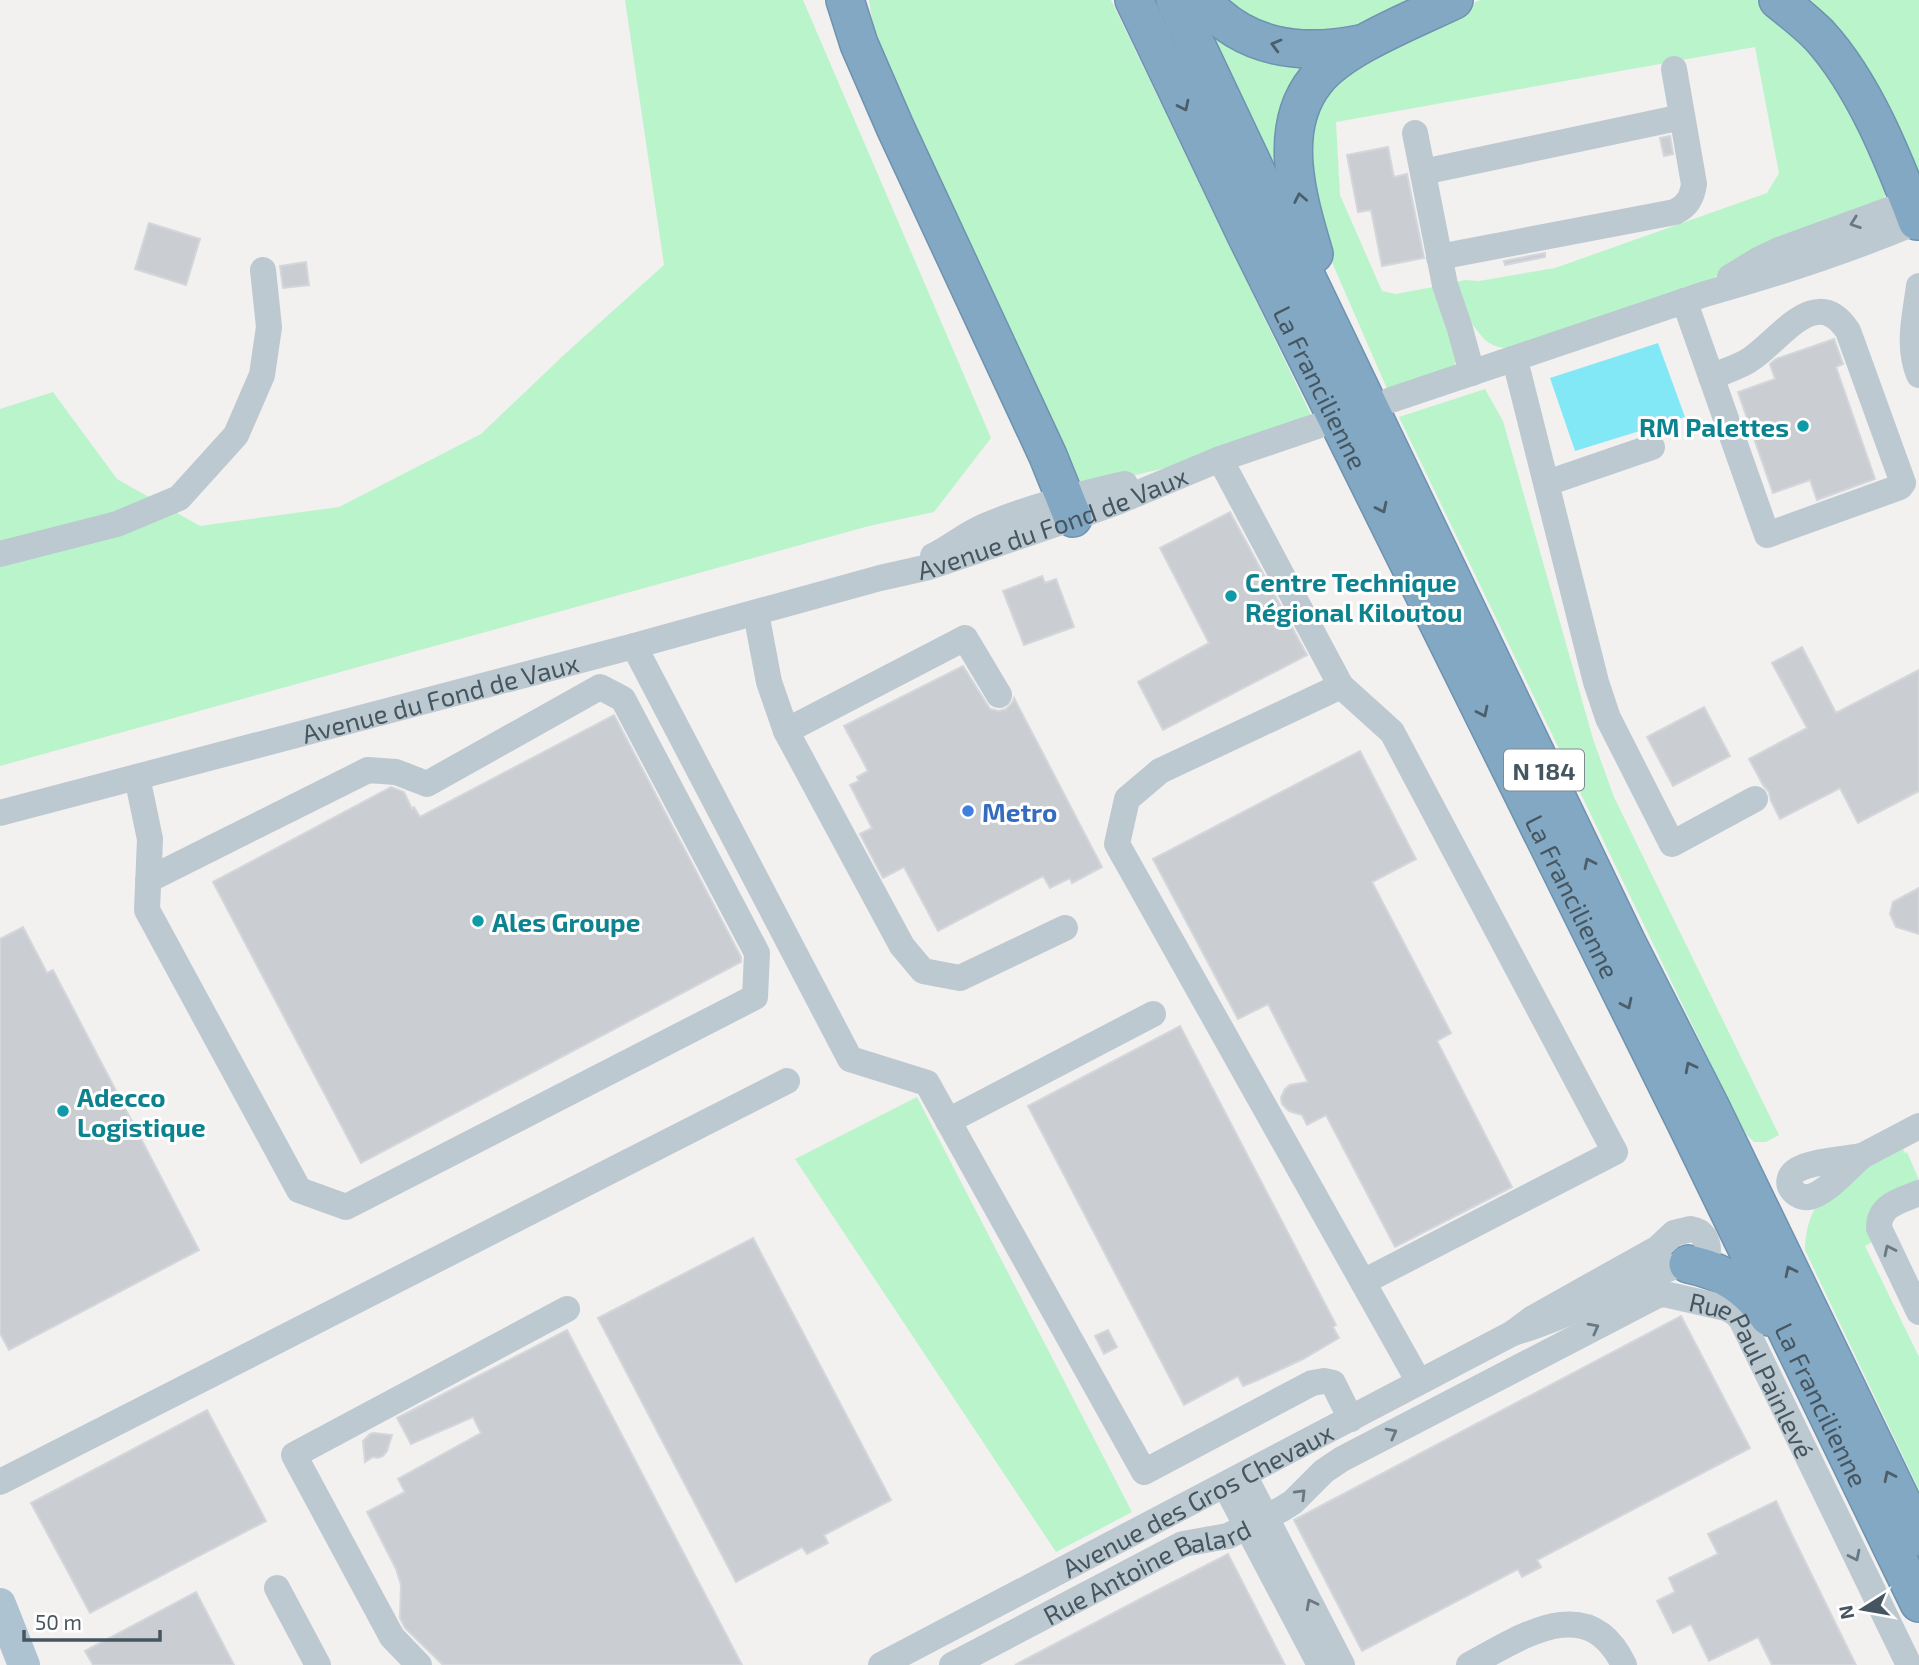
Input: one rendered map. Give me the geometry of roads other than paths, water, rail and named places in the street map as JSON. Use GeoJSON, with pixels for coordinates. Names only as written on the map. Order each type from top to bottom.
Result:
{"type":"FeatureCollection","features":[{"type":"Feature","properties":{"kind":"highway"},"geometry":{"type":"LineString","coordinates":[[845,0],[859,44],[895,127],[1048,456],[1069,508]]}},
{"type":"Feature","properties":{"kind":"highway"},"geometry":{"type":"LineString","coordinates":[[855,0],[859,44]]}},
{"type":"Feature","properties":{"kind":"highway"},"geometry":{"type":"LineString","coordinates":[[1128,0],[1162,62]]}},
{"type":"Feature","properties":{"kind":"highway","name":"La Francilienne"},"geometry":{"type":"LineString","coordinates":[[1134,0],[1162,62],[1692,1135],[1919,1603]]}},
{"type":"Feature","properties":{"kind":"highway","name":"La Francilienne"},"geometry":{"type":"LineString","coordinates":[[1175,0],[1614,916],[1717,1120],[1919,1537]]}},
{"type":"Feature","properties":{"kind":"highway"},"geometry":{"type":"LineString","coordinates":[[1202,0],[1235,29],[1272,44],[1311,50],[1334,49],[1368,42]]}},
{"type":"Feature","properties":{"kind":"highway"},"geometry":{"type":"LineString","coordinates":[[1346,357],[1299,199],[1293,160],[1297,116],[1316,79],[1344,55],[1454,0]]}},
{"type":"Feature","properties":{"kind":"highway"},"geometry":{"type":"LineString","coordinates":[[1778,0],[1819,36],[1837,58],[1892,157],[1915,216]]}},
{"type":"Feature","properties":{"kind":"highway"},"geometry":{"type":"LineString","coordinates":[[1688,1264],[1720,1273],[1744,1288],[1759,1303],[1831,1421]]}},
{"type":"Feature","properties":{"kind":"main road"},"geometry":{"type":"LineString","coordinates":[[0,1604],[24,1665]]}},
{"type":"Feature","properties":{"kind":"street"},"geometry":{"type":"LineString","coordinates":[[1439,257],[1675,212],[1683,208],[1692,197],[1694,184],[1674,69]]}},
{"type":"Feature","properties":{"kind":"street"},"geometry":{"type":"LineString","coordinates":[[1423,172],[1682,117]]}},
{"type":"Feature","properties":{"kind":"street"},"geometry":{"type":"LineString","coordinates":[[1415,133],[1445,285],[1472,373]]}},
{"type":"Feature","properties":{"kind":"street"},"geometry":{"type":"LineString","coordinates":[[1391,400],[1695,298],[1779,250],[1915,216]]}},
{"type":"Feature","properties":{"kind":"street"},"geometry":{"type":"LineString","coordinates":[[0,554],[117,524],[179,498],[236,435],[262,375],[269,327],[263,270]]}},
{"type":"Feature","properties":{"kind":"street"},"geometry":{"type":"LineString","coordinates":[[1919,286],[1912,342],[1919,375]]}},
{"type":"Feature","properties":{"kind":"street"},"geometry":{"type":"LineString","coordinates":[[1695,298],[1711,377],[1767,535],[1900,487],[1903,483],[1849,331],[1834,315],[1819,312],[1802,316],[1749,361],[1711,377]]}},
{"type":"Feature","properties":{"kind":"street"},"geometry":{"type":"LineString","coordinates":[[1513,359],[1596,682],[1608,718],[1672,844],[1755,799]]}},
{"type":"Feature","properties":{"kind":"street","name":"Avenue du Fond de Vaux"},"geometry":{"type":"LineString","coordinates":[[0,813],[880,579],[929,558],[985,527],[1069,508],[1317,426]]}},
{"type":"Feature","properties":{"kind":"street"},"geometry":{"type":"LineString","coordinates":[[1547,483],[1652,447]]}},
{"type":"Feature","properties":{"kind":"street"},"geometry":{"type":"LineString","coordinates":[[1220,459],[1340,686],[1392,733],[1615,1152],[1363,1282]]}},
{"type":"Feature","properties":{"kind":"street"},"geometry":{"type":"LineString","coordinates":[[757,613],[769,682],[786,731],[902,946],[923,971],[960,978],[1065,928]]}},
{"type":"Feature","properties":{"kind":"street"},"geometry":{"type":"LineString","coordinates":[[786,731],[965,638],[999,695]]}},
{"type":"Feature","properties":{"kind":"street"},"geometry":{"type":"LineString","coordinates":[[634,646],[850,1059],[927,1083],[1144,1472],[1312,1383],[1332,1383],[1351,1419]]}},
{"type":"Feature","properties":{"kind":"street"},"geometry":{"type":"LineString","coordinates":[[1340,686],[1160,771],[1127,799],[1117,844],[1419,1382]]}},
{"type":"Feature","properties":{"kind":"street"},"geometry":{"type":"LineString","coordinates":[[137,777],[150,839],[148,880],[147,910],[299,1190],[346,1207],[755,997],[758,953],[624,699],[600,687],[427,783],[396,772],[368,770],[148,880]]}},
{"type":"Feature","properties":{"kind":"street"},"geometry":{"type":"LineString","coordinates":[[948,1121],[1153,1014]]}},
{"type":"Feature","properties":{"kind":"street"},"geometry":{"type":"LineString","coordinates":[[0,1482],[787,1081]]}},
{"type":"Feature","properties":{"kind":"street"},"geometry":{"type":"LineString","coordinates":[[1862,1156],[1919,1126]]}},
{"type":"Feature","properties":{"kind":"street"},"geometry":{"type":"LineString","coordinates":[[1919,1193],[1889,1206],[1879,1218],[1879,1227],[1919,1311]]}},
{"type":"Feature","properties":{"kind":"street","name":"Avenue des Gros Chevaux"},"geometry":{"type":"LineString","coordinates":[[881,1665],[1513,1333],[1537,1326],[1667,1269],[1688,1264]]}},
{"type":"Feature","properties":{"kind":"street","name":"Rue Paul Painlevé"},"geometry":{"type":"LineString","coordinates":[[1332,1465],[1656,1296],[1669,1294],[1726,1308],[1735,1312],[1741,1320],[1909,1665]]}},
{"type":"Feature","properties":{"kind":"street"},"geometry":{"type":"LineString","coordinates":[[419,1665],[392,1637],[294,1455],[567,1309]]}},
{"type":"Feature","properties":{"kind":"street","name":"Rue Antoine Balard"},"geometry":{"type":"LineString","coordinates":[[952,1665],[1183,1544],[1228,1536],[1256,1522],[1293,1502],[1332,1465]]}},
{"type":"Feature","properties":{"kind":"street"},"geometry":{"type":"LineString","coordinates":[[1234,1480],[1256,1522],[1342,1665]]}},
{"type":"Feature","properties":{"kind":"street"},"geometry":{"type":"LineString","coordinates":[[1256,1522],[1320,1665]]}},
{"type":"Feature","properties":{"kind":"street"},"geometry":{"type":"LineString","coordinates":[[277,1588],[318,1665]]}},
{"type":"Feature","properties":{"kind":"street"},"geometry":{"type":"LineString","coordinates":[[1469,1665],[1534,1630],[1549,1625],[1573,1624],[1587,1627],[1609,1642],[1624,1665]]}},
{"type":"Feature","properties":{"kind":"water"},"geometry":{"type":"Polygon","coordinates":[[[1658,343],[1685,417],[1575,451],[1550,378],[1658,343]]]}},
{"type":"Feature","properties":{"kind":"place","name":"RM Palettes"},"geometry":{"type":"Point","coordinates":[1803,426]}},
{"type":"Feature","properties":{"kind":"place","name":"Centre Technique Régional Kiloutou"},"geometry":{"type":"Point","coordinates":[1231,596]}},
{"type":"Feature","properties":{"kind":"place","name":"Metro"},"geometry":{"type":"Point","coordinates":[968,811]}},
{"type":"Feature","properties":{"kind":"place","name":"Ales Groupe"},"geometry":{"type":"Point","coordinates":[478,921]}},
{"type":"Feature","properties":{"kind":"place","name":"Adecco Logistique"},"geometry":{"type":"Point","coordinates":[63,1111]}}]}
